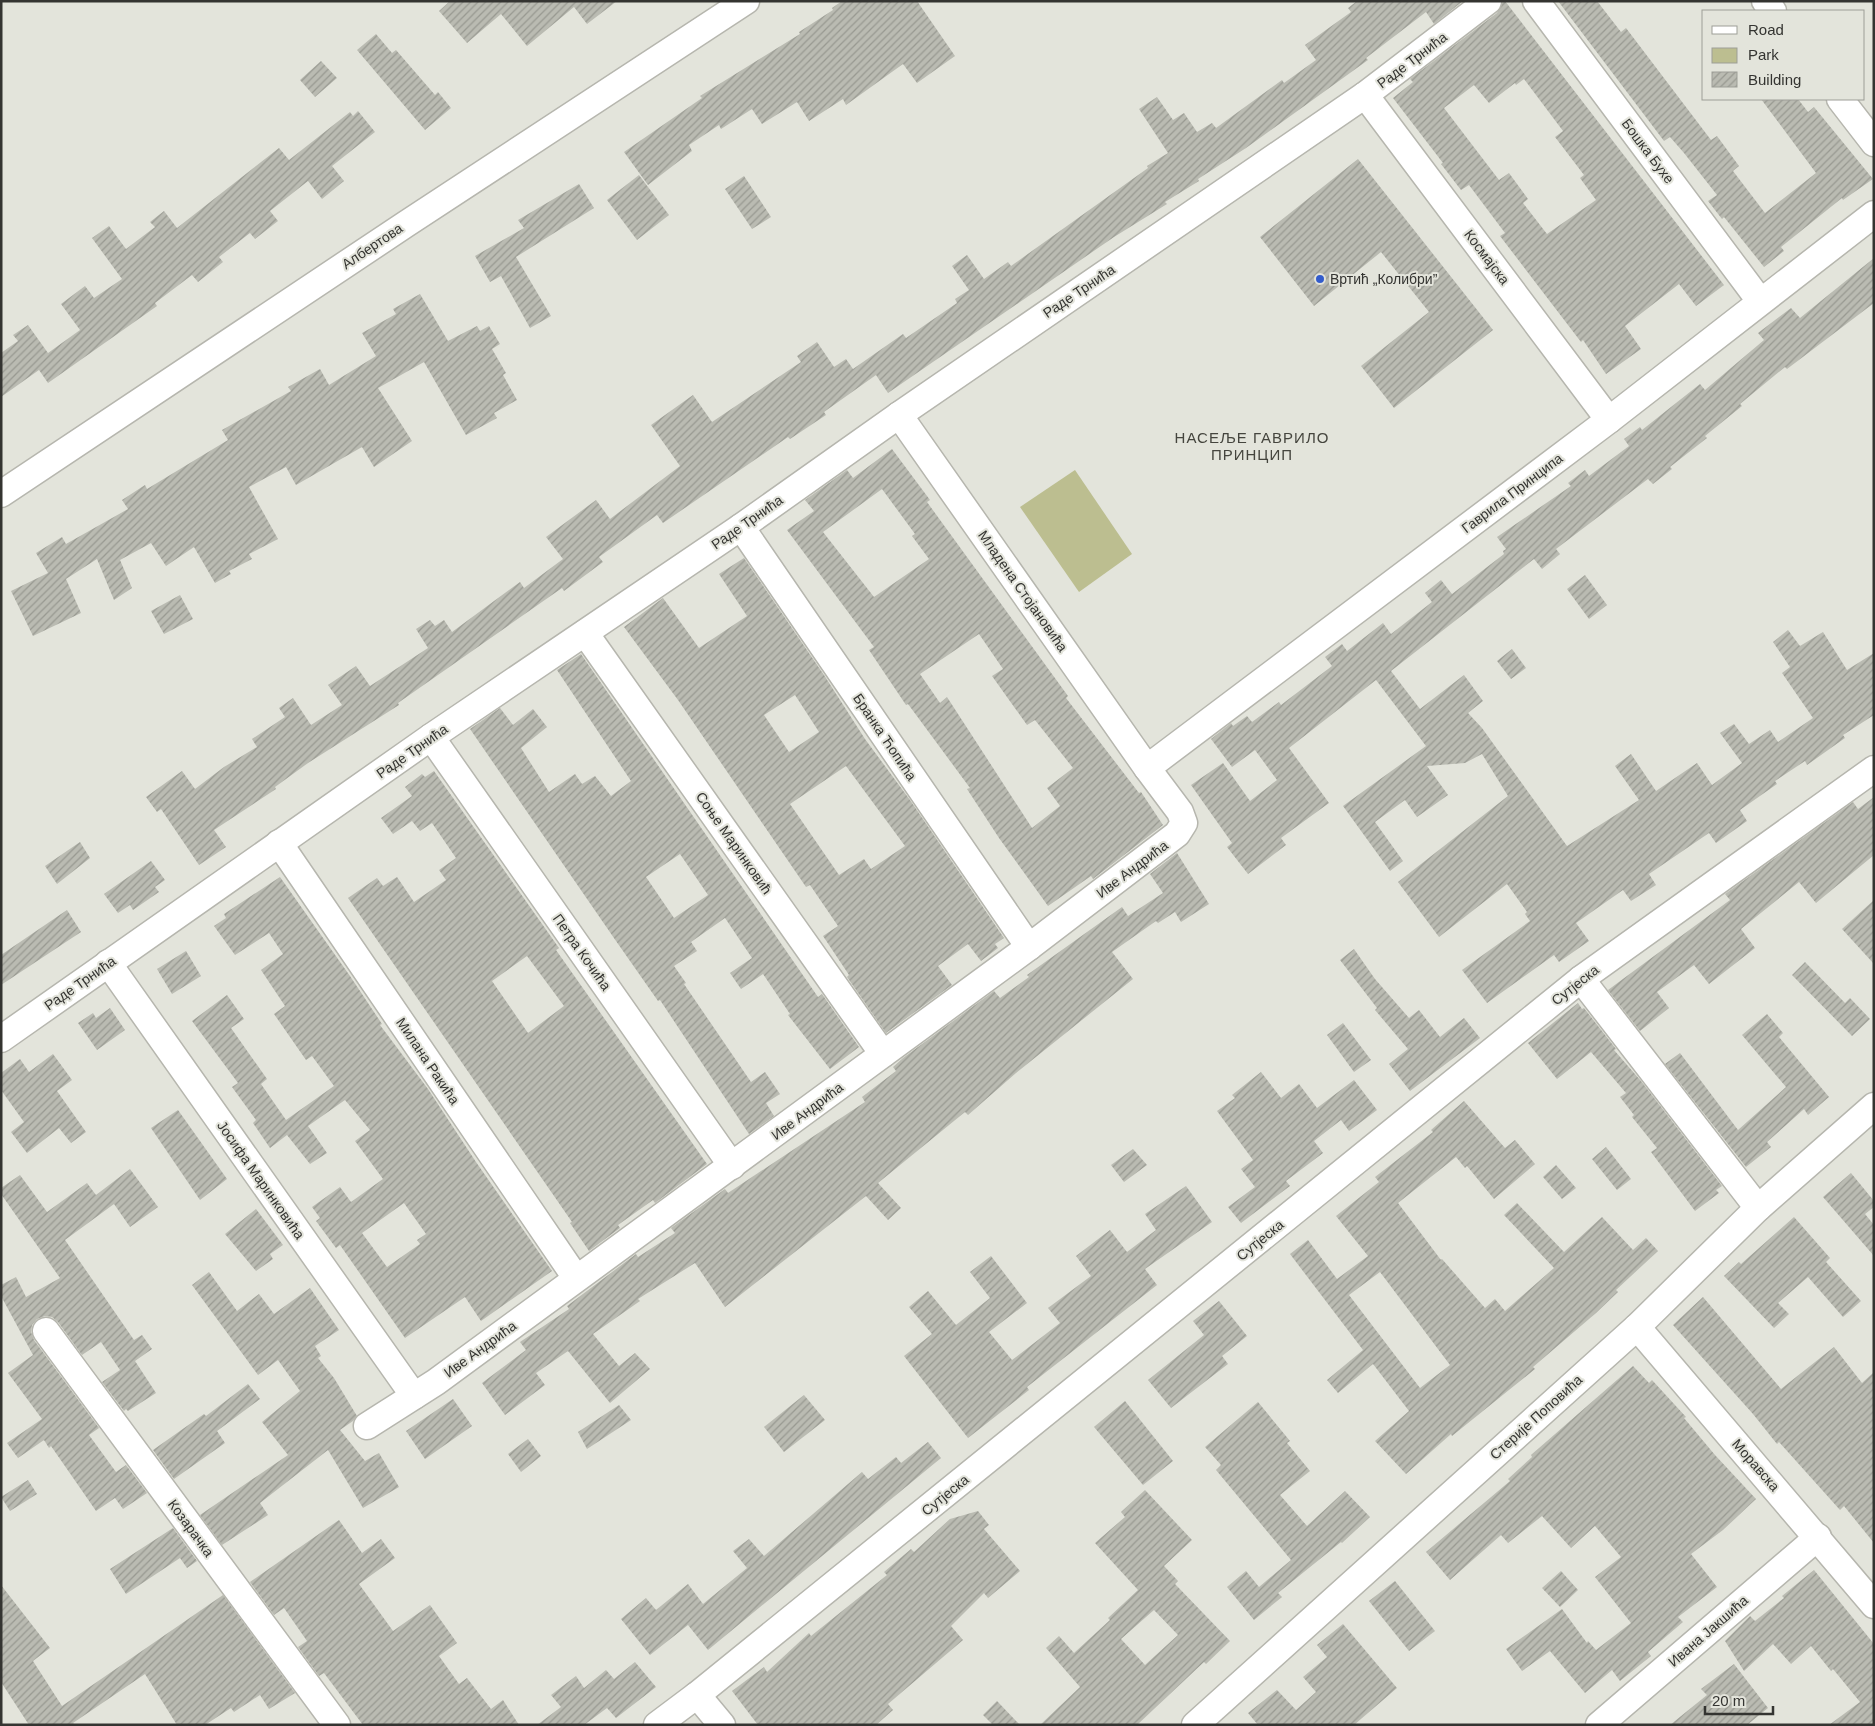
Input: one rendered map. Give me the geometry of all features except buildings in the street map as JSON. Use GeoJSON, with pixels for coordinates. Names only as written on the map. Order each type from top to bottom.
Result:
{"type":"FeatureCollection","features":[{"type":"Feature","properties":{"kind":"street","name":"Албертова"},"geometry":{"type":"LineString","coordinates":[[1,494],[414,218],[746,1]]}},
{"type":"Feature","properties":{"kind":"street","name":"Раде Трнића"},"geometry":{"type":"LineString","coordinates":[[1,1038],[431,737],[741,527],[899,415],[1365,96],[1488,1]]}},
{"type":"Feature","properties":{"kind":"street","name":"Бошка Бухе"},"geometry":{"type":"LineString","coordinates":[[1536,1],[1760,301]]}},
{"type":"Feature","properties":{"kind":"street","name":"Космајска"},"geometry":{"type":"LineString","coordinates":[[1365,96],[1609,420]]}},
{"type":"Feature","properties":{"kind":"street"},"geometry":{"type":"LineString","coordinates":[[1841,100],[1874,143]]}},
{"type":"Feature","properties":{"kind":"street","name":"Гаврила Принципа"},"geometry":{"type":"LineString","coordinates":[[1147,768],[1609,420],[1874,214]]}},
{"type":"Feature","properties":{"kind":"street","name":"Младена Стојановића"},"geometry":{"type":"LineString","coordinates":[[899,415],[1147,768]]}},
{"type":"Feature","properties":{"kind":"street","name":"Бранка Ћопића"},"geometry":{"type":"LineString","coordinates":[[741,527],[1029,947]]}},
{"type":"Feature","properties":{"kind":"street","name":"Соње Маринковић"},"geometry":{"type":"LineString","coordinates":[[585,633],[883,1054]]}},
{"type":"Feature","properties":{"kind":"street","name":"Петра Кочића"},"geometry":{"type":"LineString","coordinates":[[431,737],[732,1166]]}},
{"type":"Feature","properties":{"kind":"street","name":"Иве Андрића"},"geometry":{"type":"LineString","coordinates":[[367,1426],[414,1396],[732,1166],[1029,947],[1177,834],[1184,823],[1180,812],[1147,768]]}},
{"type":"Feature","properties":{"kind":"street","name":"Сутјеска"},"geometry":{"type":"LineString","coordinates":[[657,1725],[698,1695],[1581,979],[1874,769]]}},
{"type":"Feature","properties":{"kind":"street","name":"Милана Ракића"},"geometry":{"type":"LineString","coordinates":[[280,843],[576,1278]]}},
{"type":"Feature","properties":{"kind":"street","name":"Јосифа Маринковића"},"geometry":{"type":"LineString","coordinates":[[108,963],[414,1396]]}},
{"type":"Feature","properties":{"kind":"street"},"geometry":{"type":"LineString","coordinates":[[1581,979],[1758,1208]]}},
{"type":"Feature","properties":{"kind":"street","name":"Стерије Поповића"},"geometry":{"type":"LineString","coordinates":[[1195,1725],[1637,1327],[1758,1208],[1874,1106]]}},
{"type":"Feature","properties":{"kind":"street","name":"Моравска"},"geometry":{"type":"LineString","coordinates":[[1637,1327],[1818,1537],[1874,1605]]}},
{"type":"Feature","properties":{"kind":"street","name":"Козарачка"},"geometry":{"type":"LineString","coordinates":[[46,1330],[337,1725]]}},
{"type":"Feature","properties":{"kind":"street","name":"Ивана Јакшића"},"geometry":{"type":"LineString","coordinates":[[1599,1725],[1818,1537]]}},
{"type":"Feature","properties":{"kind":"street"},"geometry":{"type":"LineString","coordinates":[[698,1695],[722,1725]]}},
{"type":"Feature","properties":{"kind":"green space"},"geometry":{"type":"Polygon","coordinates":[[[1075,470],[1132,554],[1079,592],[1020,507],[1075,470]]]}},
{"type":"Feature","properties":{"kind":"place","name":"Вртић „Колибри”"},"geometry":{"type":"Point","coordinates":[1320,279]}},
{"type":"Feature","properties":{"kind":"district","name":"НАСЕЉЕ ГАВРИЛО ПРИНЦИП"},"geometry":{"type":"Point","coordinates":[1252,446]}}]}
